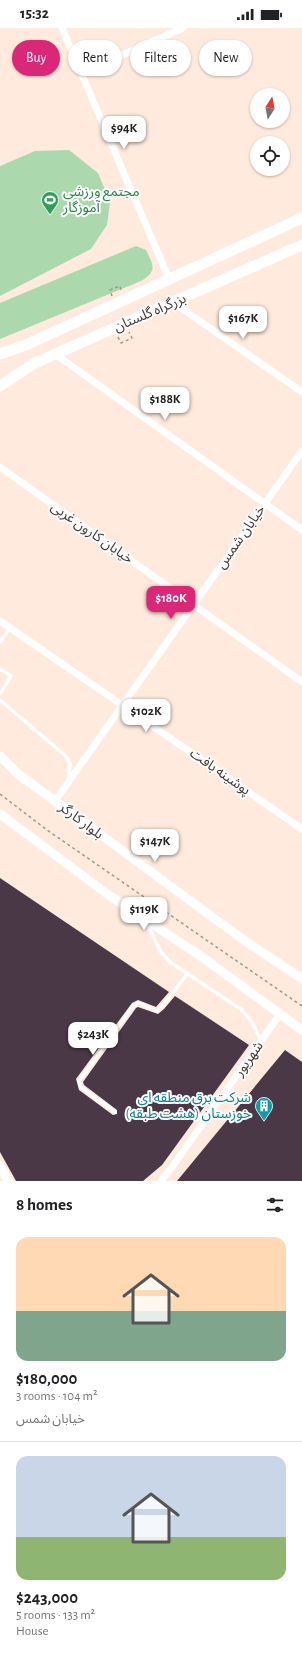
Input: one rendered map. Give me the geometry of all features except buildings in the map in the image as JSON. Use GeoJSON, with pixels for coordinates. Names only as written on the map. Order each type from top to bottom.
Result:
{"type":"FeatureCollection","features":[{"type":"Feature","properties":{"kind":"highway","name":"بزرگراه گلستان"},"geometry":{"type":"LineString","coordinates":[[0,354],[28,344],[302,218]]}},
{"type":"Feature","properties":{"kind":"highway","name":"بزرگراه گلستان"},"geometry":{"type":"LineString","coordinates":[[0,386],[35,363],[300,248]]}},
{"type":"Feature","properties":{"kind":"main road","name":"بلوار کارگر"},"geometry":{"type":"LineString","coordinates":[[0,756],[18,774],[230,930],[302,979]]}},
{"type":"Feature","properties":{"kind":"main road"},"geometry":{"type":"LineString","coordinates":[[0,814],[62,862],[202,957],[302,1030]]}},
{"type":"Feature","properties":{"kind":"main road"},"geometry":{"type":"LineString","coordinates":[[0,1165],[8,1181]]}},
{"type":"Feature","properties":{"kind":"street"},"geometry":{"type":"LineString","coordinates":[[62,28],[68,42]]}},
{"type":"Feature","properties":{"kind":"street"},"geometry":{"type":"LineString","coordinates":[[122,55],[183,28]]}},
{"type":"Feature","properties":{"kind":"street"},"geometry":{"type":"LineString","coordinates":[[82,76],[169,279]]}},
{"type":"Feature","properties":{"kind":"street"},"geometry":{"type":"LineString","coordinates":[[174,303],[302,392]]}},
{"type":"Feature","properties":{"kind":"street"},"geometry":{"type":"LineString","coordinates":[[55,354],[302,530]]}},
{"type":"Feature","properties":{"kind":"street","name":"خیابان شمس"},"geometry":{"type":"LineString","coordinates":[[55,800],[302,451]]}},
{"type":"Feature","properties":{"kind":"street","name":"خیابان کارون غربی"},"geometry":{"type":"LineString","coordinates":[[0,467],[302,682]]}},
{"type":"Feature","properties":{"kind":"street","name":"پوشینه بافت"},"geometry":{"type":"LineString","coordinates":[[0,621],[226,775],[302,829]]}},
{"type":"Feature","properties":{"kind":"street","name":"شهریور"},"geometry":{"type":"LineString","coordinates":[[161,1181],[280,1014]]}},
{"type":"Feature","properties":{"kind":"lane"},"geometry":{"type":"LineString","coordinates":[[0,642],[10,628]]}},
{"type":"Feature","properties":{"kind":"lane"},"geometry":{"type":"LineString","coordinates":[[0,669],[11,676],[0,694]]}},
{"type":"Feature","properties":{"kind":"lane"},"geometry":{"type":"LineString","coordinates":[[0,700],[67,758],[70,764],[68,782]]}},
{"type":"Feature","properties":{"kind":"lane"},"geometry":{"type":"LineString","coordinates":[[145,919],[160,952],[170,962],[242,1010],[252,1022],[261,1041]]}},
{"type":"Feature","properties":{"kind":"lane"},"geometry":{"type":"LineString","coordinates":[[115,1112],[81,1087],[79,1081],[136,1003],[157,1011],[162,1007],[188,974]]}},
{"type":"Feature","properties":{"kind":"path"},"geometry":{"type":"LineString","coordinates":[[110,290],[120,286]]}},
{"type":"Feature","properties":{"kind":"path"},"geometry":{"type":"LineString","coordinates":[[120,342],[132,338]]}},
{"type":"Feature","properties":{"kind":"path"},"geometry":{"type":"LineString","coordinates":[[0,794],[47,830],[302,1006]]}},
{"type":"Feature","properties":{"kind":"green space","name":"مجتمع ورزشی آموزگار"},"geometry":{"type":"Polygon","coordinates":[[[69,150],[98,173],[110,202],[107,225],[91,249],[0,296],[0,166],[35,151],[69,150]]]}},
{"type":"Feature","properties":{"kind":"green space"},"geometry":{"type":"Polygon","coordinates":[[[136,246],[146,250],[152,264],[152,271],[141,281],[0,339],[0,303],[136,246]]]}},
{"type":"Feature","properties":{"kind":"place","name":"مجتمع ورزشی آموزگار"},"geometry":{"type":"Point","coordinates":[50,215]}},
{"type":"Feature","properties":{"kind":"place","name":"شرکت برق منطقه ای خوزستان (هشت طبقه)"},"geometry":{"type":"Point","coordinates":[264,1121]}}]}
